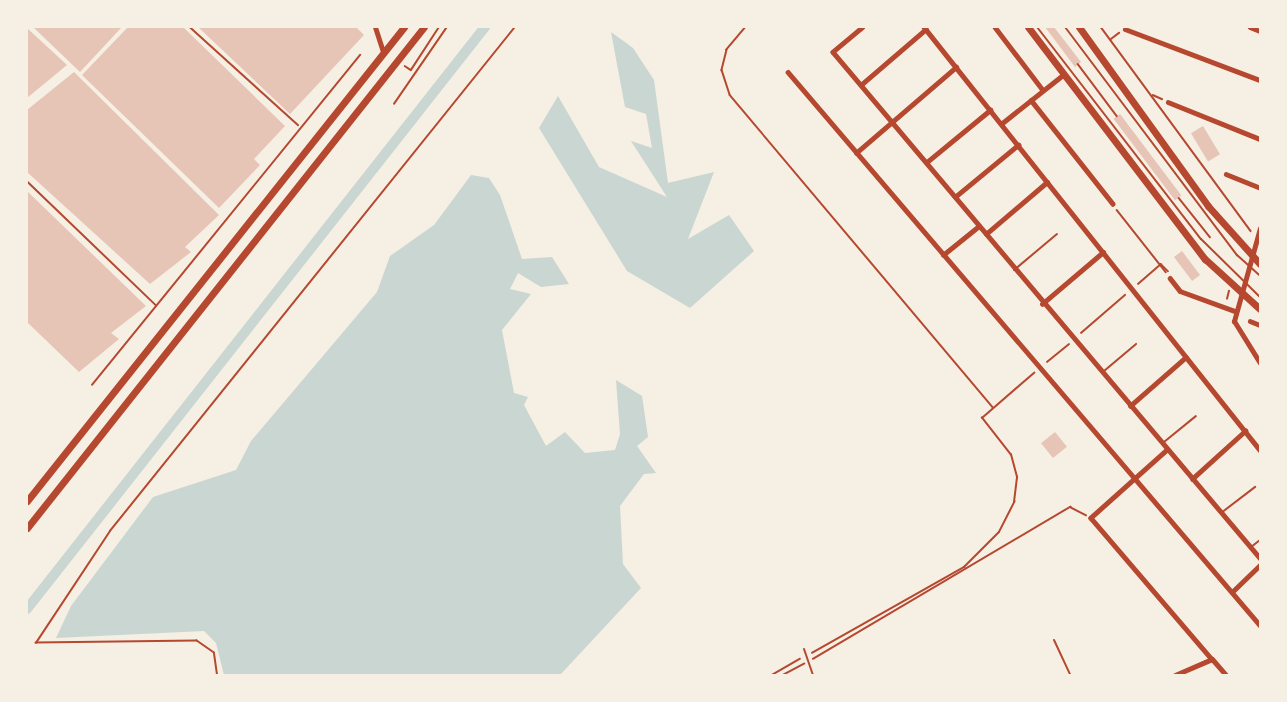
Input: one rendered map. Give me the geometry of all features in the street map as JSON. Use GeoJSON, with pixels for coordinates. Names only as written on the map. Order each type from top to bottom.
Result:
{"type":"FeatureCollection","features":[{"type":"Feature","properties":{"kind":"main road"},"geometry":{"type":"LineString","coordinates":[[27,501],[404,27]]}},
{"type":"Feature","properties":{"kind":"main road"},"geometry":{"type":"LineString","coordinates":[[27,528],[424,27]]}},
{"type":"Feature","properties":{"kind":"main road"},"geometry":{"type":"LineString","coordinates":[[1028,27],[1239,295],[1260,309]]}},
{"type":"Feature","properties":{"kind":"main road"},"geometry":{"type":"LineString","coordinates":[[1079,27],[1250,255],[1260,264]]}},
{"type":"Feature","properties":{"kind":"street"},"geometry":{"type":"LineString","coordinates":[[375,27],[384,39],[382,57]]}},
{"type":"Feature","properties":{"kind":"street"},"geometry":{"type":"LineString","coordinates":[[863,27],[834,52],[1042,304],[1260,558]]}},
{"type":"Feature","properties":{"kind":"street"},"geometry":{"type":"LineString","coordinates":[[995,27],[1043,90]]}},
{"type":"Feature","properties":{"kind":"street"},"geometry":{"type":"LineString","coordinates":[[1250,27],[1260,31]]}},
{"type":"Feature","properties":{"kind":"street"},"geometry":{"type":"LineString","coordinates":[[862,84],[925,28],[1260,450]]}},
{"type":"Feature","properties":{"kind":"street"},"geometry":{"type":"LineString","coordinates":[[1125,28],[1260,80]]}},
{"type":"Feature","properties":{"kind":"street"},"geometry":{"type":"LineString","coordinates":[[856,153],[956,67]]}},
{"type":"Feature","properties":{"kind":"street"},"geometry":{"type":"LineString","coordinates":[[788,72],[1260,625]]}},
{"type":"Feature","properties":{"kind":"street"},"geometry":{"type":"LineString","coordinates":[[1001,124],[1064,74]]}},
{"type":"Feature","properties":{"kind":"street"},"geometry":{"type":"LineString","coordinates":[[1031,100],[1113,204]]}},
{"type":"Feature","properties":{"kind":"street"},"geometry":{"type":"LineString","coordinates":[[1168,102],[1260,139]]}},
{"type":"Feature","properties":{"kind":"street"},"geometry":{"type":"LineString","coordinates":[[927,162],[990,110]]}},
{"type":"Feature","properties":{"kind":"street"},"geometry":{"type":"LineString","coordinates":[[955,197],[1018,146]]}},
{"type":"Feature","properties":{"kind":"street"},"geometry":{"type":"LineString","coordinates":[[1226,174],[1260,188]]}},
{"type":"Feature","properties":{"kind":"street"},"geometry":{"type":"LineString","coordinates":[[986,234],[1047,182]]}},
{"type":"Feature","properties":{"kind":"street"},"geometry":{"type":"LineString","coordinates":[[944,255],[979,226]]}},
{"type":"Feature","properties":{"kind":"street"},"geometry":{"type":"LineString","coordinates":[[1260,228],[1235,311],[1237,332],[1260,363]]}},
{"type":"Feature","properties":{"kind":"street"},"geometry":{"type":"LineString","coordinates":[[1042,304],[1103,252]]}},
{"type":"Feature","properties":{"kind":"street"},"geometry":{"type":"LineString","coordinates":[[1170,278],[1180,291],[1235,311]]}},
{"type":"Feature","properties":{"kind":"street"},"geometry":{"type":"LineString","coordinates":[[1250,321],[1260,325]]}},
{"type":"Feature","properties":{"kind":"street"},"geometry":{"type":"LineString","coordinates":[[1130,406],[1186,357]]}},
{"type":"Feature","properties":{"kind":"street"},"geometry":{"type":"LineString","coordinates":[[1192,479],[1245,431]]}},
{"type":"Feature","properties":{"kind":"street"},"geometry":{"type":"LineString","coordinates":[[1167,450],[1091,518],[1226,675]]}},
{"type":"Feature","properties":{"kind":"street"},"geometry":{"type":"LineString","coordinates":[[1232,592],[1260,565]]}},
{"type":"Feature","properties":{"kind":"street"},"geometry":{"type":"LineString","coordinates":[[1175,675],[1188,672],[1212,659]]}},
{"type":"Feature","properties":{"kind":"lane"},"geometry":{"type":"LineString","coordinates":[[1037,27],[1201,239],[1242,284],[1260,297]]}},
{"type":"Feature","properties":{"kind":"lane"},"geometry":{"type":"LineString","coordinates":[[1065,27],[1247,267],[1260,276]]}},
{"type":"Feature","properties":{"kind":"lane"},"geometry":{"type":"LineString","coordinates":[[1014,270],[1057,234]]}},
{"type":"Feature","properties":{"kind":"lane"},"geometry":{"type":"LineString","coordinates":[[1101,373],[1136,344]]}},
{"type":"Feature","properties":{"kind":"lane"},"geometry":{"type":"LineString","coordinates":[[1162,444],[1196,416]]}},
{"type":"Feature","properties":{"kind":"lane"},"geometry":{"type":"LineString","coordinates":[[1221,513],[1255,487]]}},
{"type":"Feature","properties":{"kind":"lane"},"geometry":{"type":"LineString","coordinates":[[1251,547],[1260,540]]}},
{"type":"Feature","properties":{"kind":"lane"},"geometry":{"type":"LineString","coordinates":[[1054,640],[1070,675]]}},
{"type":"Feature","properties":{"kind":"lane"},"geometry":{"type":"LineString","coordinates":[[804,649],[813,675]]}},
{"type":"Feature","properties":{"kind":"path"},"geometry":{"type":"LineString","coordinates":[[190,27],[299,126]]}},
{"type":"Feature","properties":{"kind":"path"},"geometry":{"type":"LineString","coordinates":[[399,61],[411,70],[439,27]]}},
{"type":"Feature","properties":{"kind":"path"},"geometry":{"type":"LineString","coordinates":[[394,104],[447,27]]}},
{"type":"Feature","properties":{"kind":"path"},"geometry":{"type":"LineString","coordinates":[[217,675],[214,653],[197,641],[36,643],[110,531],[515,27]]}},
{"type":"Feature","properties":{"kind":"path"},"geometry":{"type":"LineString","coordinates":[[746,27],[727,50],[722,70],[730,95],[994,408]]}},
{"type":"Feature","properties":{"kind":"path"},"geometry":{"type":"LineString","coordinates":[[1101,27],[1244,223]]}},
{"type":"Feature","properties":{"kind":"path"},"geometry":{"type":"LineString","coordinates":[[1110,40],[1125,28]]}},
{"type":"Feature","properties":{"kind":"path"},"geometry":{"type":"LineString","coordinates":[[92,385],[299,126],[360,55]]}},
{"type":"Feature","properties":{"kind":"path"},"geometry":{"type":"LineString","coordinates":[[1078,64],[1118,116]]}},
{"type":"Feature","properties":{"kind":"path"},"geometry":{"type":"LineString","coordinates":[[1152,94],[1168,102]]}},
{"type":"Feature","properties":{"kind":"path"},"geometry":{"type":"LineString","coordinates":[[27,181],[157,306]]}},
{"type":"Feature","properties":{"kind":"path"},"geometry":{"type":"LineString","coordinates":[[1179,198],[1213,241]]}},
{"type":"Feature","properties":{"kind":"path"},"geometry":{"type":"LineString","coordinates":[[1113,204],[1170,278]]}},
{"type":"Feature","properties":{"kind":"path"},"geometry":{"type":"LineString","coordinates":[[772,675],[963,567],[999,532],[1014,502],[1017,477],[1011,455],[982,418]]}},
{"type":"Feature","properties":{"kind":"path"},"geometry":{"type":"LineString","coordinates":[[783,675],[1071,507],[1091,518]]}},
{"type":"Feature","properties":{"kind":"shaded area"},"geometry":{"type":"Polygon","coordinates":[[[611,32],[633,48],[654,80],[668,183],[714,172],[688,239],[729,215],[754,251],[690,308],[627,271],[539,128],[558,96],[599,167],[667,197],[631,141],[652,148],[646,114],[625,107],[611,32]]]}},
{"type":"Feature","properties":{"kind":"shaded area"},"geometry":{"type":"Polygon","coordinates":[[[471,175],[489,178],[500,195],[522,259],[552,257],[569,284],[541,287],[518,273],[510,289],[531,294],[502,330],[514,393],[528,397],[524,405],[546,446],[565,432],[585,453],[615,450],[620,434],[616,380],[642,396],[648,437],[637,446],[656,473],[644,474],[620,506],[623,564],[641,588],[560,675],[224,675],[216,643],[204,631],[56,638],[71,606],[153,497],[236,470],[251,441],[377,292],[390,256],[434,225],[471,175]]]}},
{"type":"Feature","properties":{"kind":"building"},"geometry":{"type":"Polygon","coordinates":[[[33,27],[122,27],[80,72],[33,27]]]}},
{"type":"Feature","properties":{"kind":"building"},"geometry":{"type":"Polygon","coordinates":[[[128,27],[183,27],[285,126],[254,159],[260,165],[219,208],[82,75],[128,27]]]}},
{"type":"Feature","properties":{"kind":"building"},"geometry":{"type":"Polygon","coordinates":[[[198,27],[356,27],[364,35],[290,114],[198,27]]]}},
{"type":"Feature","properties":{"kind":"building"},"geometry":{"type":"Polygon","coordinates":[[[1045,27],[1054,27],[1081,62],[1075,67],[1045,27]]]}},
{"type":"Feature","properties":{"kind":"building"},"geometry":{"type":"Polygon","coordinates":[[[27,28],[67,65],[27,98],[27,28]]]}},
{"type":"Feature","properties":{"kind":"building"},"geometry":{"type":"Polygon","coordinates":[[[74,72],[219,215],[185,247],[191,252],[150,284],[27,172],[27,110],[74,72]]]}},
{"type":"Feature","properties":{"kind":"building"},"geometry":{"type":"Polygon","coordinates":[[[1120,114],[1181,195],[1175,200],[1114,119],[1120,114]]]}},
{"type":"Feature","properties":{"kind":"building"},"geometry":{"type":"Polygon","coordinates":[[[1203,126],[1220,154],[1208,161],[1191,133],[1203,126]]]}},
{"type":"Feature","properties":{"kind":"building"},"geometry":{"type":"Polygon","coordinates":[[[27,191],[146,306],[111,333],[119,339],[79,372],[27,322],[27,191]]]}},
{"type":"Feature","properties":{"kind":"building"},"geometry":{"type":"Polygon","coordinates":[[[1182,251],[1200,275],[1192,281],[1174,257],[1182,251]]]}},
{"type":"Feature","properties":{"kind":"building"},"geometry":{"type":"Polygon","coordinates":[[[1055,432],[1067,447],[1053,458],[1041,443],[1055,432]]]}},
{"type":"Feature","properties":{"kind":"waterway"},"geometry":{"type":"LineString","coordinates":[[27,609],[485,27]]}}]}
